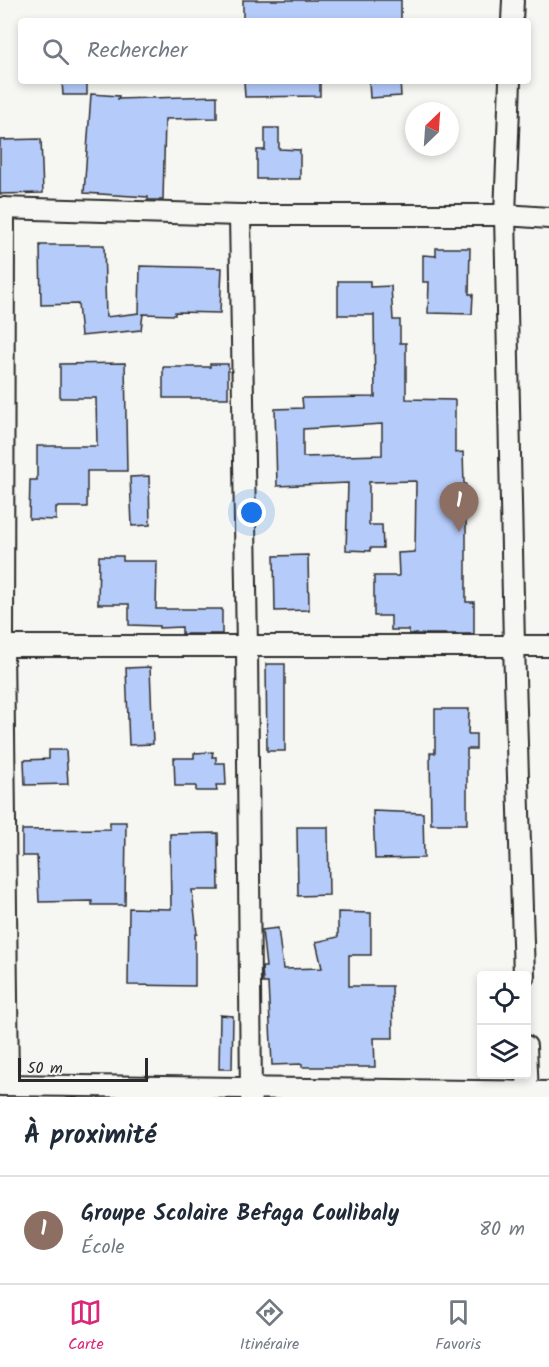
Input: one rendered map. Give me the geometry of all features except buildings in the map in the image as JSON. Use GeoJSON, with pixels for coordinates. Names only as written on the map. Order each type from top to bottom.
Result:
{"type":"FeatureCollection","features":[{"type":"Feature","properties":{"kind":"street"},"geometry":{"type":"LineString","coordinates":[[512,18],[513,0]]}},
{"type":"Feature","properties":{"kind":"street"},"geometry":{"type":"LineString","coordinates":[[510,84],[505,215],[524,971]]}},
{"type":"Feature","properties":{"kind":"street"},"geometry":{"type":"LineString","coordinates":[[549,218],[505,215],[240,215],[2,208],[4,1084],[251,1092],[528,1095],[549,1092]]}},
{"type":"Feature","properties":{"kind":"street"},"geometry":{"type":"LineString","coordinates":[[240,215],[251,1092]]}},
{"type":"Feature","properties":{"kind":"street"},"geometry":{"type":"LineString","coordinates":[[2,646],[549,646]]}},
{"type":"Feature","properties":{"kind":"street"},"geometry":{"type":"LineString","coordinates":[[527,1079],[528,1095]]}},
{"type":"Feature","properties":{"kind":"place","name":"Groupe Scolaire Befaga Coulibaly"},"geometry":{"type":"Point","coordinates":[459,532]}}]}
